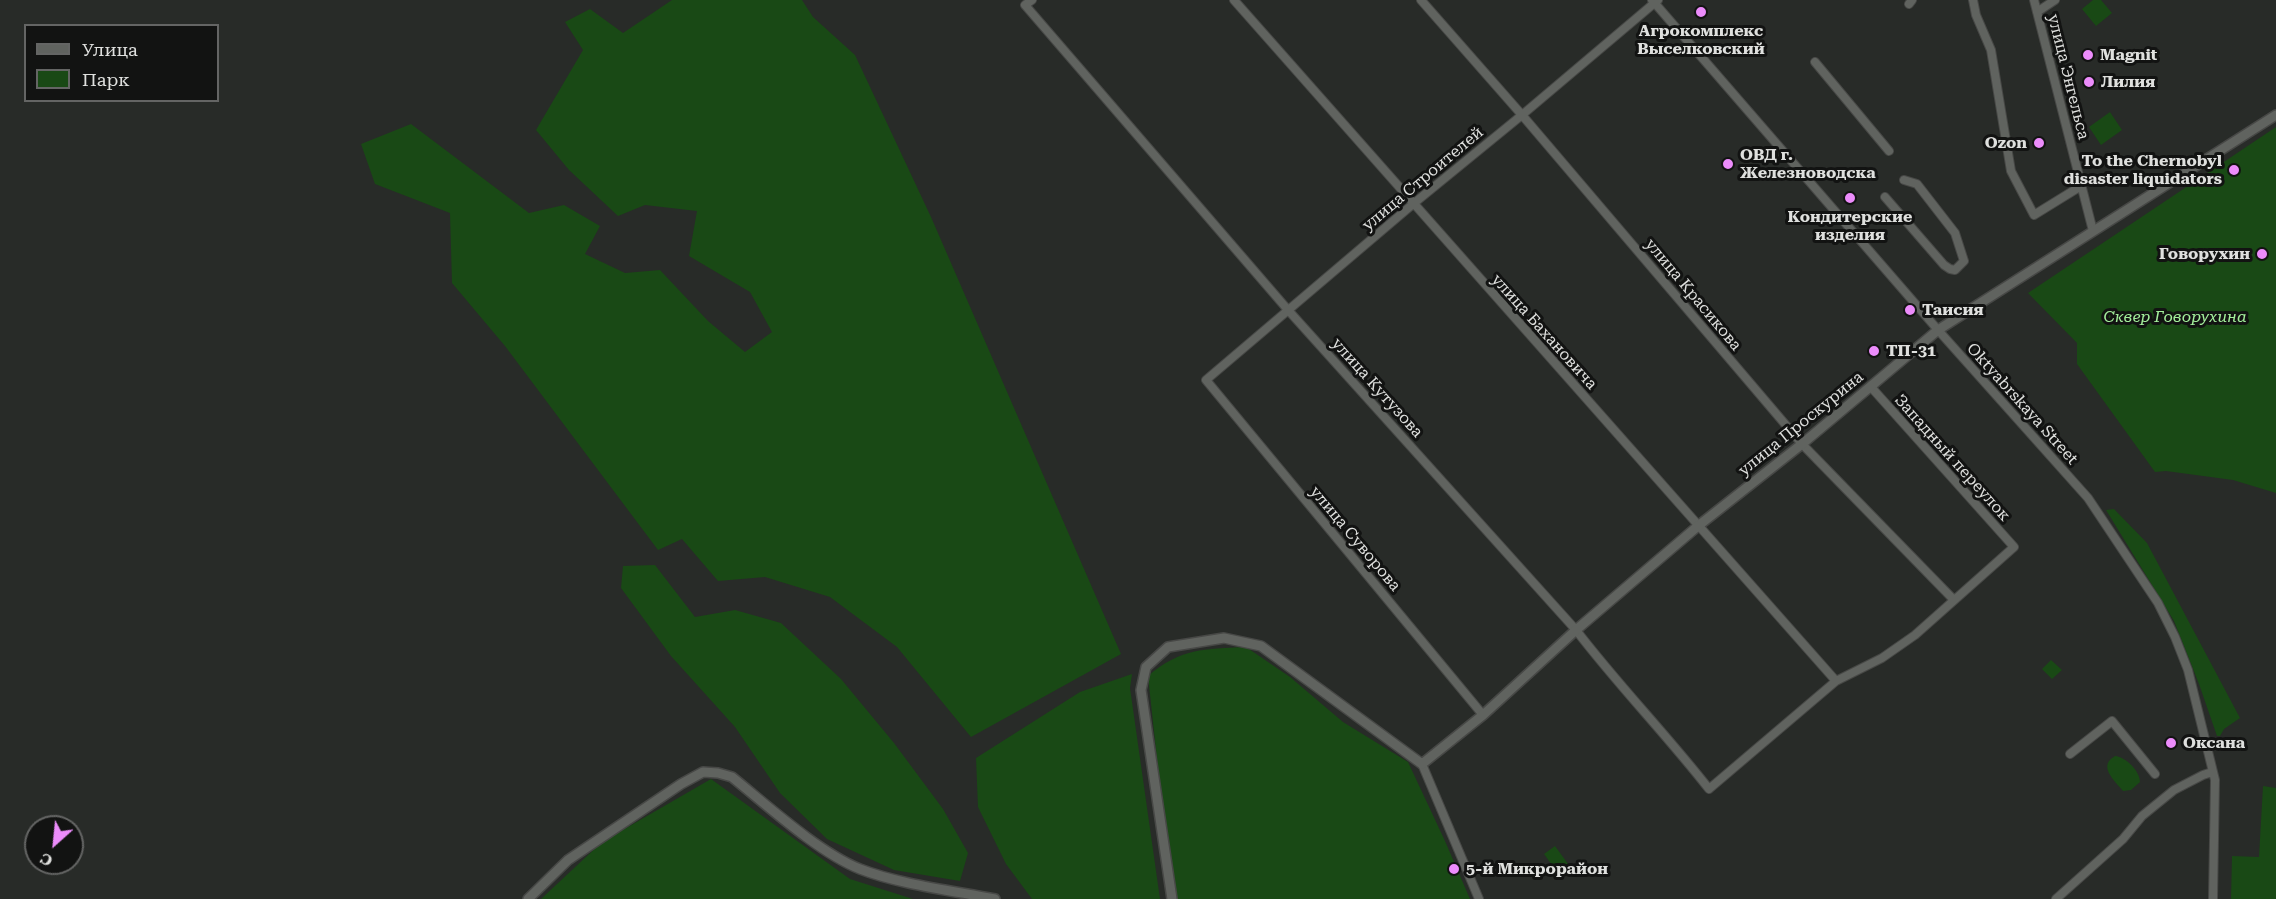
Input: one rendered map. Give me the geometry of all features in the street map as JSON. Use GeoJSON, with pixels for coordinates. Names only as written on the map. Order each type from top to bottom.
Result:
{"type":"FeatureCollection","features":[{"type":"Feature","properties":{"kind":"street","name":"улица Бахановича"},"geometry":{"type":"LineString","coordinates":[[1234,0],[1836,681]]}},
{"type":"Feature","properties":{"kind":"street","name":"улица Красикова"},"geometry":{"type":"LineString","coordinates":[[1421,0],[1802,444],[1954,600]]}},
{"type":"Feature","properties":{"kind":"street","name":"улица Энгельса"},"geometry":{"type":"LineString","coordinates":[[2034,0],[2093,231]]}},
{"type":"Feature","properties":{"kind":"street"},"geometry":{"type":"LineString","coordinates":[[2037,12],[2055,0]]}},
{"type":"Feature","properties":{"kind":"street","name":"улица Строителей"},"geometry":{"type":"LineString","coordinates":[[1206,380],[1655,1]]}},
{"type":"Feature","properties":{"kind":"street","name":"Oktyabrskaya Street"},"geometry":{"type":"LineString","coordinates":[[1655,1],[1938,330],[2088,498],[2158,603],[2188,670],[2215,780],[2213,899]]}},
{"type":"Feature","properties":{"kind":"street"},"geometry":{"type":"LineString","coordinates":[[1975,2],[1991,50],[2011,171],[2034,215],[2081,186]]}},
{"type":"Feature","properties":{"kind":"street","name":"улица Кутузова"},"geometry":{"type":"LineString","coordinates":[[1028,3],[1288,310],[1576,630],[1613,678],[1676,746],[1709,789],[1836,681]]}},
{"type":"Feature","properties":{"kind":"street"},"geometry":{"type":"LineString","coordinates":[[1816,66],[1886,150]]}},
{"type":"Feature","properties":{"kind":"street","name":"улица Проскурина"},"geometry":{"type":"LineString","coordinates":[[1422,764],[1483,715],[1576,630],[1698,526],[1802,444],[1938,330],[2276,115]]}},
{"type":"Feature","properties":{"kind":"street"},"geometry":{"type":"LineString","coordinates":[[1885,197],[1944,265],[1955,270],[1960,267],[1964,261],[1955,233],[1917,184],[1904,180]]}},
{"type":"Feature","properties":{"kind":"street","name":"улица Суворова"},"geometry":{"type":"LineString","coordinates":[[1206,380],[1483,715]]}},
{"type":"Feature","properties":{"kind":"street","name":"Западный переулок"},"geometry":{"type":"LineString","coordinates":[[1870,387],[2014,547],[1954,600]]}},
{"type":"Feature","properties":{"kind":"street"},"geometry":{"type":"LineString","coordinates":[[1836,681],[1882,658],[1907,641],[1954,600]]}},
{"type":"Feature","properties":{"kind":"street"},"geometry":{"type":"LineString","coordinates":[[1172,899],[1141,690],[1146,667],[1168,647],[1224,638],[1261,646],[1422,764],[1479,899]]}},
{"type":"Feature","properties":{"kind":"street"},"geometry":{"type":"LineString","coordinates":[[2070,754],[2112,721],[2155,774]]}},
{"type":"Feature","properties":{"kind":"street"},"geometry":{"type":"LineString","coordinates":[[528,899],[568,860],[585,848],[681,784],[703,772],[709,772],[732,777],[834,855],[860,869],[909,882],[995,899]]}},
{"type":"Feature","properties":{"kind":"street"},"geometry":{"type":"LineString","coordinates":[[2056,899],[2122,839],[2142,816],[2174,790],[2212,772]]}},
{"type":"Feature","properties":{"kind":"green space"},"geometry":{"type":"Polygon","coordinates":[[[672,0],[802,0],[813,17],[855,55],[931,217],[1121,654],[971,737],[897,647],[830,597],[765,577],[718,581],[682,539],[658,550],[505,346],[452,283],[450,213],[375,184],[361,144],[411,124],[529,213],[564,205],[600,226],[585,254],[625,273],[660,270],[708,321],[745,352],[772,332],[750,292],[689,256],[697,211],[645,205],[618,216],[569,170],[536,130],[583,50],[565,22],[590,9],[623,33],[672,0]]]}},
{"type":"Feature","properties":{"kind":"green space"},"geometry":{"type":"Polygon","coordinates":[[[2093,0],[2101,0],[2112,13],[2096,26],[2082,9],[2093,0]]]}},
{"type":"Feature","properties":{"kind":"green space"},"geometry":{"type":"Polygon","coordinates":[[[2110,112],[2122,130],[2101,145],[2089,127],[2110,112]]]}},
{"type":"Feature","properties":{"kind":"green space","name":"Сквер Говорухина"},"geometry":{"type":"Polygon","coordinates":[[[2276,127],[2276,493],[2233,480],[2166,471],[2155,472],[2077,364],[2077,343],[2028,293],[2276,127]]]}},
{"type":"Feature","properties":{"kind":"green space"},"geometry":{"type":"Polygon","coordinates":[[[2114,509],[2147,543],[2240,718],[2224,729],[2220,736],[2217,736],[2174,621],[2106,510],[2114,509]]]}},
{"type":"Feature","properties":{"kind":"green space"},"geometry":{"type":"Polygon","coordinates":[[[655,565],[695,617],[735,610],[781,623],[841,679],[894,743],[943,809],[968,853],[960,881],[894,870],[827,839],[780,793],[735,727],[671,656],[621,588],[623,566],[655,565]]]}},
{"type":"Feature","properties":{"kind":"green space"},"geometry":{"type":"Polygon","coordinates":[[[1246,647],[1290,677],[1343,722],[1408,762],[1470,899],[1177,899],[1160,787],[1148,676],[1182,655],[1205,650],[1246,647]]]}},
{"type":"Feature","properties":{"kind":"green space"},"geometry":{"type":"Polygon","coordinates":[[[2051,660],[2062,670],[2052,679],[2042,669],[2051,660]]]}},
{"type":"Feature","properties":{"kind":"green space"},"geometry":{"type":"Polygon","coordinates":[[[1132,674],[1130,688],[1160,899],[1032,899],[1006,864],[978,807],[976,758],[1080,692],[1132,674]]]}},
{"type":"Feature","properties":{"kind":"green space"},"geometry":{"type":"Polygon","coordinates":[[[2115,756],[2128,762],[2138,773],[2140,782],[2131,790],[2123,791],[2109,774],[2108,764],[2115,756]]]}},
{"type":"Feature","properties":{"kind":"green space"},"geometry":{"type":"Polygon","coordinates":[[[711,779],[850,879],[913,899],[541,899],[602,842],[711,779]]]}},
{"type":"Feature","properties":{"kind":"green space"},"geometry":{"type":"Polygon","coordinates":[[[2263,786],[2276,788],[2276,899],[2231,899],[2232,856],[2259,857],[2263,786]]]}},
{"type":"Feature","properties":{"kind":"green space"},"geometry":{"type":"Polygon","coordinates":[[[1555,846],[1571,868],[1560,876],[1544,854],[1555,846]]]}},
{"type":"Feature","properties":{"kind":"place","name":"Агрокомплекс Выселковский"},"geometry":{"type":"Point","coordinates":[1701,12]}},
{"type":"Feature","properties":{"kind":"place","name":"Magnit"},"geometry":{"type":"Point","coordinates":[2088,55]}},
{"type":"Feature","properties":{"kind":"place","name":"Лилия"},"geometry":{"type":"Point","coordinates":[2089,82]}},
{"type":"Feature","properties":{"kind":"place","name":"Ozon"},"geometry":{"type":"Point","coordinates":[2039,143]}},
{"type":"Feature","properties":{"kind":"place","name":"ОВД г. Железноводска"},"geometry":{"type":"Point","coordinates":[1728,164]}},
{"type":"Feature","properties":{"kind":"place","name":"To the Chernobyl disaster liquidators"},"geometry":{"type":"Point","coordinates":[2234,170]}},
{"type":"Feature","properties":{"kind":"place","name":"Кондитерские изделия"},"geometry":{"type":"Point","coordinates":[1850,198]}},
{"type":"Feature","properties":{"kind":"place","name":"Говорухин"},"geometry":{"type":"Point","coordinates":[2262,254]}},
{"type":"Feature","properties":{"kind":"place","name":"Таисия"},"geometry":{"type":"Point","coordinates":[1910,310]}},
{"type":"Feature","properties":{"kind":"place","name":"ТП-31"},"geometry":{"type":"Point","coordinates":[1874,351]}},
{"type":"Feature","properties":{"kind":"place","name":"Оксана"},"geometry":{"type":"Point","coordinates":[2171,743]}},
{"type":"Feature","properties":{"kind":"place","name":"5-й Микрорайон"},"geometry":{"type":"Point","coordinates":[1454,869]}}]}
